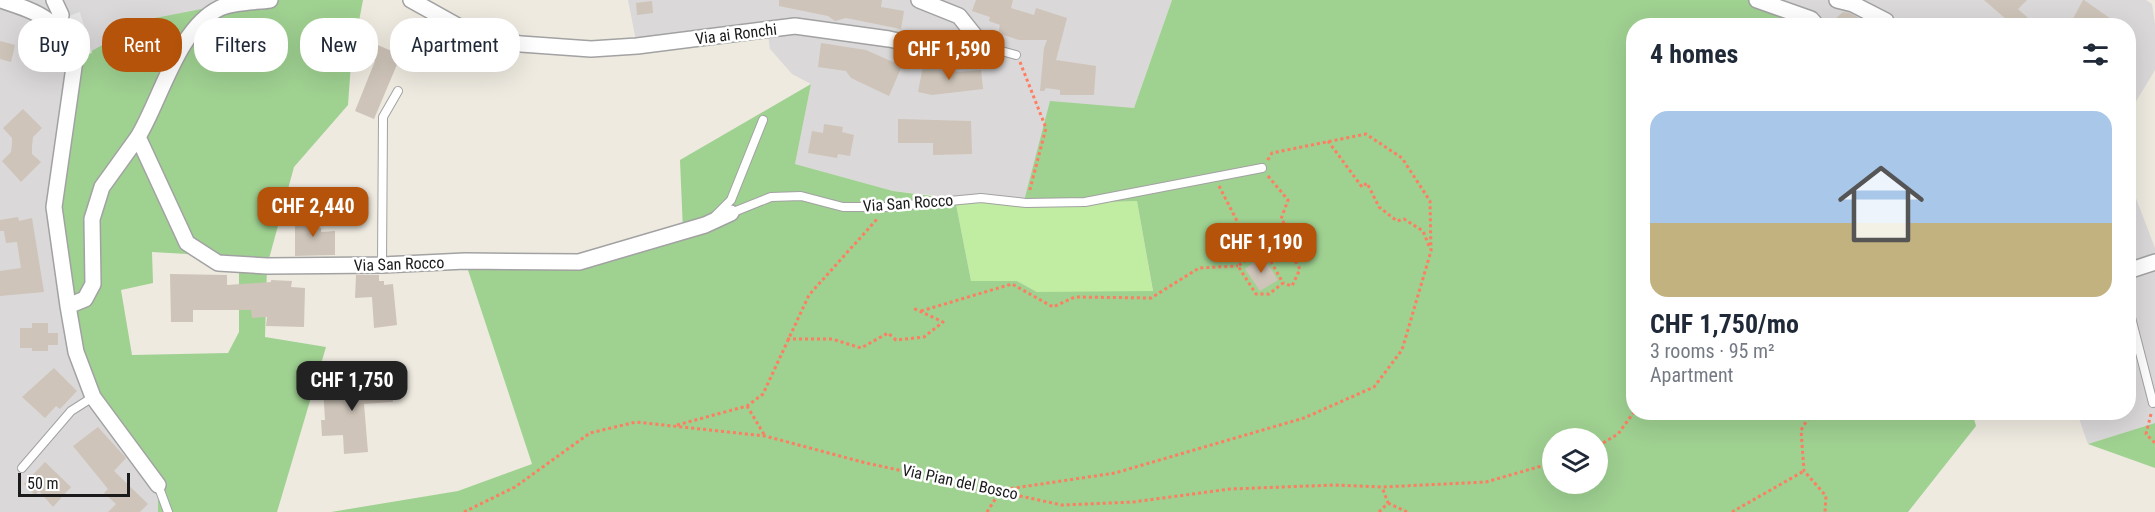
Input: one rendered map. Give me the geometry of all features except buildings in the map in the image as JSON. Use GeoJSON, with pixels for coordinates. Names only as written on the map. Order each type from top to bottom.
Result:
{"type":"FeatureCollection","features":[{"type":"Feature","properties":{"kind":"street"},"geometry":{"type":"LineString","coordinates":[[1,0],[35,12],[44,18]]}},
{"type":"Feature","properties":{"kind":"street"},"geometry":{"type":"LineString","coordinates":[[54,0],[61,15],[59,18]]}},
{"type":"Feature","properties":{"kind":"street"},"geometry":{"type":"LineString","coordinates":[[68,306],[85,299],[93,284],[92,219],[102,187],[153,113],[185,40],[203,21],[220,8],[270,0]]}},
{"type":"Feature","properties":{"kind":"street","name":"Via ai Ronchi"},"geometry":{"type":"LineString","coordinates":[[411,0],[474,35],[521,44],[591,49],[638,46],[795,27],[889,39],[960,54],[976,52],[983,46]]}},
{"type":"Feature","properties":{"kind":"street"},"geometry":{"type":"LineString","coordinates":[[919,0],[959,16],[983,46]]}},
{"type":"Feature","properties":{"kind":"street"},"geometry":{"type":"LineString","coordinates":[[1757,0],[1808,18]]}},
{"type":"Feature","properties":{"kind":"street"},"geometry":{"type":"LineString","coordinates":[[1836,0],[1853,4],[1880,18]]}},
{"type":"Feature","properties":{"kind":"street"},"geometry":{"type":"LineString","coordinates":[[73,72],[54,207],[76,352],[93,397],[158,485]]}},
{"type":"Feature","properties":{"kind":"street","name":"Via San Rocco"},"geometry":{"type":"LineString","coordinates":[[138,137],[187,243],[218,262],[267,266],[382,266],[465,261],[579,262],[705,225],[731,213]]}},
{"type":"Feature","properties":{"kind":"street"},"geometry":{"type":"LineString","coordinates":[[2136,268],[2155,262]]}},
{"type":"Feature","properties":{"kind":"lane"},"geometry":{"type":"LineString","coordinates":[[983,46],[1016,55]]}},
{"type":"Feature","properties":{"kind":"lane"},"geometry":{"type":"LineString","coordinates":[[382,266],[383,117],[398,91]]}},
{"type":"Feature","properties":{"kind":"lane"},"geometry":{"type":"LineString","coordinates":[[705,225],[731,200],[763,120]]}},
{"type":"Feature","properties":{"kind":"lane","name":"Via San Rocco"},"geometry":{"type":"LineString","coordinates":[[731,213],[771,196],[801,196],[843,207],[887,207],[981,198],[1026,203],[1085,202],[1262,168]]}},
{"type":"Feature","properties":{"kind":"lane"},"geometry":{"type":"LineString","coordinates":[[2136,337],[2153,403]]}},
{"type":"Feature","properties":{"kind":"lane"},"geometry":{"type":"LineString","coordinates":[[22,468],[71,411],[93,397]]}},
{"type":"Feature","properties":{"kind":"lane"},"geometry":{"type":"LineString","coordinates":[[158,485],[168,512]]}},
{"type":"Feature","properties":{"kind":"path"},"geometry":{"type":"LineString","coordinates":[[1016,55],[1029,81],[1046,128],[1026,203]]}},
{"type":"Feature","properties":{"kind":"path"},"geometry":{"type":"LineString","coordinates":[[987,512],[1001,490],[1115,473],[1304,418],[1374,387],[1402,350],[1431,251],[1430,201],[1402,158],[1366,134],[1272,153],[1262,168],[1288,200],[1281,219],[1294,236],[1289,252]]}},
{"type":"Feature","properties":{"kind":"path"},"geometry":{"type":"LineString","coordinates":[[1328,141],[1362,187],[1367,183],[1379,207],[1397,221],[1404,219],[1423,231],[1431,251]]}},
{"type":"Feature","properties":{"kind":"path"},"geometry":{"type":"LineString","coordinates":[[1214,177],[1254,254]]}},
{"type":"Feature","properties":{"kind":"path"},"geometry":{"type":"LineString","coordinates":[[675,425],[747,406],[764,394],[787,339],[809,295],[887,207]]}},
{"type":"Feature","properties":{"kind":"path"},"geometry":{"type":"LineString","coordinates":[[921,311],[1012,284],[1053,307],[1075,297],[1151,298],[1199,268],[1238,266],[1254,254],[1264,251],[1289,252]]}},
{"type":"Feature","properties":{"kind":"path"},"geometry":{"type":"LineString","coordinates":[[1264,251],[1283,283],[1292,286],[1300,269],[1289,252]]}},
{"type":"Feature","properties":{"kind":"path"},"geometry":{"type":"LineString","coordinates":[[1238,266],[1256,294],[1269,294],[1283,283]]}},
{"type":"Feature","properties":{"kind":"path"},"geometry":{"type":"LineString","coordinates":[[787,339],[832,339],[861,348],[888,333],[896,340],[924,337],[943,322],[913,308]]}},
{"type":"Feature","properties":{"kind":"path"},"geometry":{"type":"LineString","coordinates":[[2153,403],[2146,434],[2155,443]]}},
{"type":"Feature","properties":{"kind":"path"},"geometry":{"type":"LineString","coordinates":[[747,406],[765,436]]}},
{"type":"Feature","properties":{"kind":"path"},"geometry":{"type":"LineString","coordinates":[[1608,440],[1618,434],[1628,420]]}},
{"type":"Feature","properties":{"kind":"path"},"geometry":{"type":"LineString","coordinates":[[1807,420],[1801,430],[1804,471],[1826,496],[1825,512]]}},
{"type":"Feature","properties":{"kind":"path","name":"Via Pian del Bosco"},"geometry":{"type":"LineString","coordinates":[[464,512],[515,487],[590,433],[636,422],[765,436],[866,463],[1001,490],[1062,505],[1133,502],[1230,489],[1335,485],[1382,487],[1486,482],[1542,466]]}},
{"type":"Feature","properties":{"kind":"path"},"geometry":{"type":"LineString","coordinates":[[1732,512],[1804,471]]}},
{"type":"Feature","properties":{"kind":"path"},"geometry":{"type":"LineString","coordinates":[[1382,487],[1388,503],[1407,512]]}},
{"type":"Feature","properties":{"kind":"path"},"geometry":{"type":"LineString","coordinates":[[1379,512],[1388,503]]}},
{"type":"Feature","properties":{"kind":"shaded area"},"geometry":{"type":"Polygon","coordinates":[[[0,0],[248,0],[215,18],[194,18],[194,29],[182,36],[182,18],[102,18],[102,72],[115,72],[72,95],[158,485],[158,512],[0,512],[0,0]]]}},
{"type":"Feature","properties":{"kind":"shaded area"},"geometry":{"type":"Polygon","coordinates":[[[628,0],[1172,0],[1134,108],[1023,205],[893,191],[795,164],[811,84],[792,74],[770,49],[767,29],[637,46],[628,0]]]}},
{"type":"Feature","properties":{"kind":"shaded area"},"geometry":{"type":"Polygon","coordinates":[[[1757,0],[2146,0],[2152,4],[2155,24],[2155,70],[2136,101],[2136,18],[1807,18],[1757,0]]]}},
{"type":"Feature","properties":{"kind":"shaded area"},"geometry":{"type":"Polygon","coordinates":[[[80,12],[82,18],[70,18],[69,16],[80,12]]]}},
{"type":"Feature","properties":{"kind":"shaded area"},"geometry":{"type":"Polygon","coordinates":[[[2136,198],[2155,248],[2155,423],[2088,444],[2079,420],[2136,420],[2136,198]]]}},
{"type":"Feature","properties":{"kind":"green space"},"geometry":{"type":"Polygon","coordinates":[[[248,0],[363,0],[360,18],[300,18],[300,72],[350,72],[348,105],[294,167],[267,266],[265,337],[326,347],[277,512],[158,512],[158,485],[115,424],[76,352],[54,207],[73,72],[90,72],[90,52],[102,45],[102,72],[182,72],[182,18],[155,18],[248,0]],[[152,252],[153,283],[121,290],[132,355],[228,353],[239,332],[239,264],[205,255],[152,252]]]}},
{"type":"Feature","properties":{"kind":"green space"},"geometry":{"type":"Polygon","coordinates":[[[1172,0],[1757,0],[1808,18],[1626,18],[1626,420],[1974,420],[1976,426],[1908,512],[331,512],[458,491],[532,464],[465,261],[579,262],[683,231],[680,160],[811,84],[795,164],[893,191],[955,199],[971,281],[1017,281],[1037,292],[1153,291],[1137,201],[1023,205],[1050,101],[1134,108],[1172,0]]]}},
{"type":"Feature","properties":{"kind":"green space"},"geometry":{"type":"Polygon","coordinates":[[[955,199],[1023,205],[1137,201],[1153,292],[1037,292],[1017,281],[971,281],[955,199]]]}},
{"type":"Feature","properties":{"kind":"green space"},"geometry":{"type":"Polygon","coordinates":[[[2155,423],[2155,468],[2088,444],[2155,423]]]}}]}
